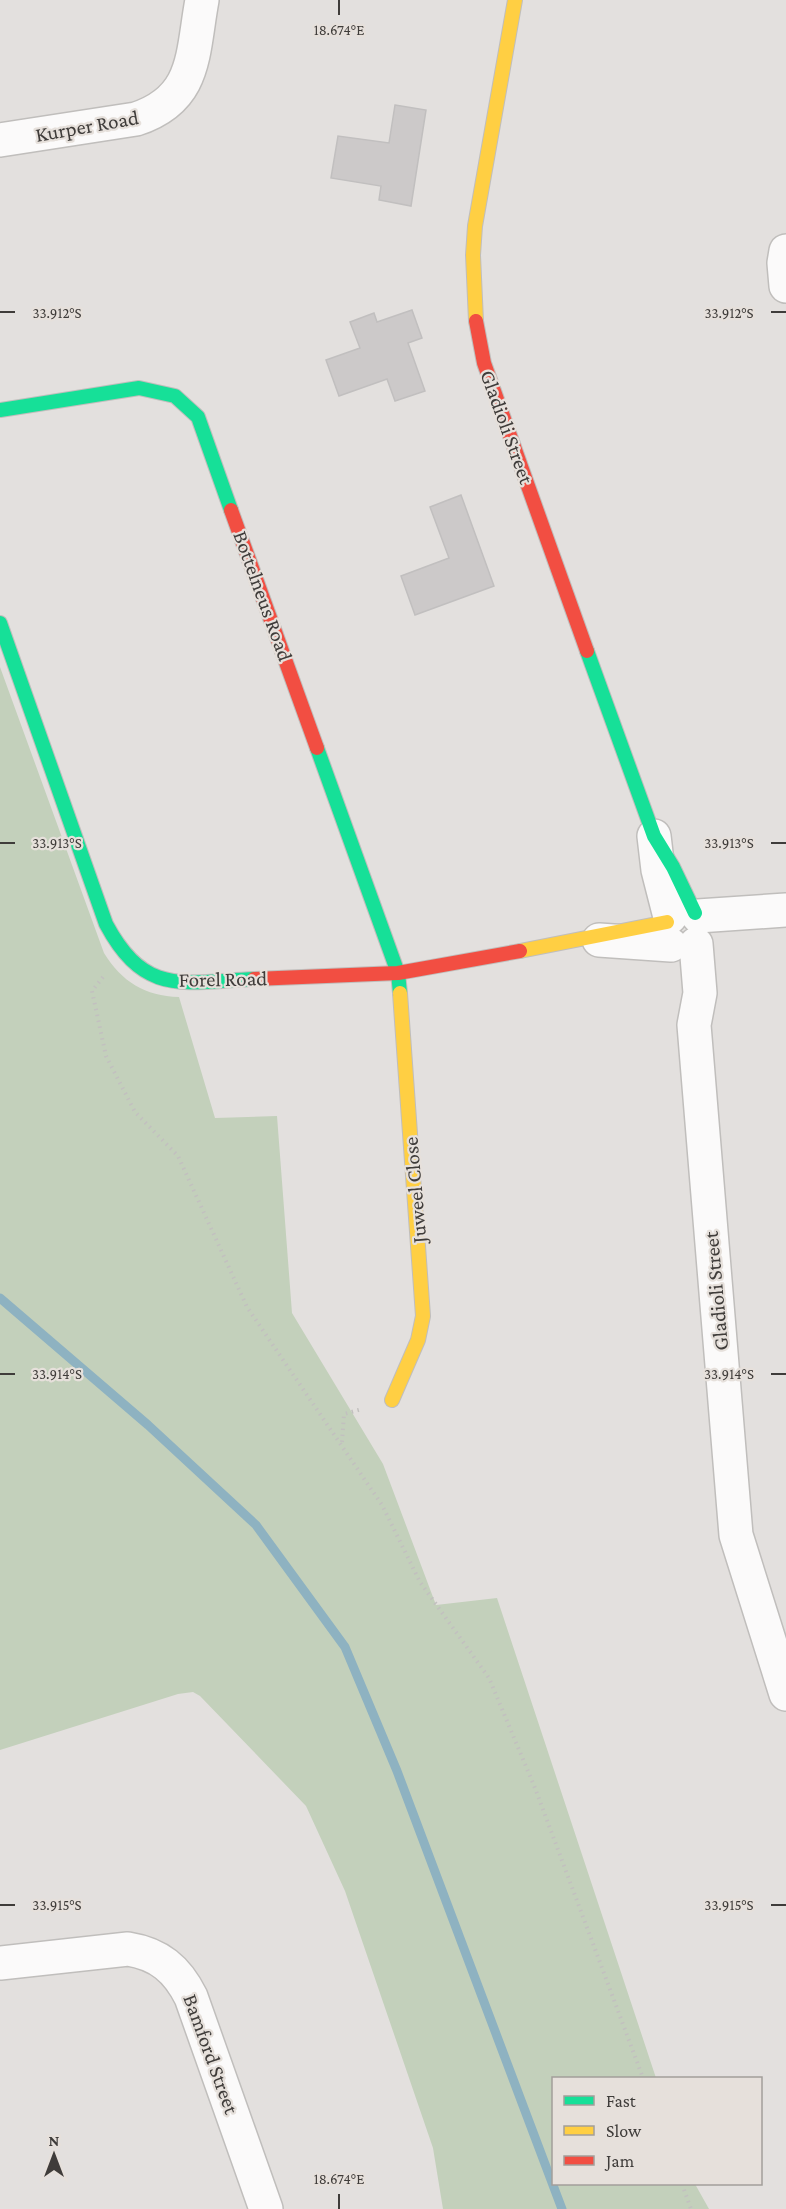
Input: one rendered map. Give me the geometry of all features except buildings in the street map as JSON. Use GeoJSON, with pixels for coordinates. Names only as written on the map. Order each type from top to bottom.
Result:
{"type":"FeatureCollection","features":[{"type":"Feature","properties":{"kind":"street","name":"Kurper Road"},"geometry":{"type":"LineString","coordinates":[[0,140],[136,118],[153,113],[169,104],[182,88],[190,69],[202,0]]}},
{"type":"Feature","properties":{"kind":"street","name":"Gladioli Street"},"geometry":{"type":"LineString","coordinates":[[515,0],[476,226],[473,286],[476,325],[484,363],[654,836],[658,870],[684,930],[682,993],[694,1024],[736,1535],[786,1694]]}},
{"type":"Feature","properties":{"kind":"street"},"geometry":{"type":"LineString","coordinates":[[786,251],[786,286]]}},
{"type":"Feature","properties":{"kind":"street","name":"Bottelneus Road"},"geometry":{"type":"LineString","coordinates":[[0,410],[139,388],[175,396],[198,417],[398,973]]}},
{"type":"Feature","properties":{"kind":"street","name":"Forel Road"},"geometry":{"type":"LineString","coordinates":[[0,623],[106,924],[124,956],[136,969],[153,978],[178,982],[398,973],[575,941],[622,940],[684,930]]}},
{"type":"Feature","properties":{"kind":"street"},"geometry":{"type":"LineString","coordinates":[[684,930],[785,910]]}},
{"type":"Feature","properties":{"kind":"street","name":"Juweel Close"},"geometry":{"type":"LineString","coordinates":[[392,1400],[418,1340],[423,1316],[398,973]]}},
{"type":"Feature","properties":{"kind":"street","name":"Bamford Street"},"geometry":{"type":"LineString","coordinates":[[0,1963],[128,1949],[145,1952],[173,1968],[183,1980],[191,1997],[266,2209]]}},
{"type":"Feature","properties":{"kind":"path"},"geometry":{"type":"LineString","coordinates":[[124,956],[107,971],[92,991],[106,1056],[135,1112],[178,1156],[247,1307],[382,1505],[420,1582],[489,1678],[535,1788],[642,2077]]}},
{"type":"Feature","properties":{"kind":"path"},"geometry":{"type":"LineString","coordinates":[[342,1444],[344,1414],[392,1400]]}},
{"type":"Feature","properties":{"kind":"path"},"geometry":{"type":"LineString","coordinates":[[682,2185],[691,2209]]}},
{"type":"Feature","properties":{"kind":"green space"},"geometry":{"type":"Polygon","coordinates":[[[0,667],[104,953],[119,972],[136,986],[155,994],[179,997],[215,1118],[277,1116],[292,1313],[383,1464],[436,1605],[497,1598],[656,2077],[552,2077],[552,2185],[696,2185],[709,2209],[443,2209],[433,2148],[345,1891],[306,1806],[200,1696],[193,1692],[178,1694],[0,1750],[0,667]]]}},
{"type":"Feature","properties":{"kind":"waterway"},"geometry":{"type":"LineString","coordinates":[[0,1298],[148,1425],[256,1525],[345,1647],[397,1771],[552,2182]]}},
{"type":"Feature","properties":{"kind":"waterway"},"geometry":{"type":"LineString","coordinates":[[553,2185],[562,2209]]}},
{"type":"Feature","properties":{"kind":"traffic: fast"},"geometry":{"type":"LineString","coordinates":[[0,410],[139,388],[175,396],[198,417],[231,510]]}},
{"type":"Feature","properties":{"kind":"traffic: fast"},"geometry":{"type":"LineString","coordinates":[[0,623],[106,924],[121,947],[136,964],[151,974],[168,980],[206,982],[254,979]]}},
{"type":"Feature","properties":{"kind":"traffic: fast"},"geometry":{"type":"LineString","coordinates":[[587,651],[654,836],[673,867],[695,913]]}},
{"type":"Feature","properties":{"kind":"traffic: fast"},"geometry":{"type":"LineString","coordinates":[[317,748],[398,973],[400,993]]}},
{"type":"Feature","properties":{"kind":"traffic: slow"},"geometry":{"type":"LineString","coordinates":[[476,321],[473,255],[475,226],[515,0]]}},
{"type":"Feature","properties":{"kind":"traffic: slow"},"geometry":{"type":"LineString","coordinates":[[520,951],[667,922]]}},
{"type":"Feature","properties":{"kind":"traffic: slow"},"geometry":{"type":"LineString","coordinates":[[392,1400],[418,1340],[423,1316],[400,993]]}},
{"type":"Feature","properties":{"kind":"traffic: jam"},"geometry":{"type":"LineString","coordinates":[[476,321],[484,363],[587,651]]}},
{"type":"Feature","properties":{"kind":"traffic: jam"},"geometry":{"type":"LineString","coordinates":[[231,510],[317,748]]}},
{"type":"Feature","properties":{"kind":"traffic: jam"},"geometry":{"type":"LineString","coordinates":[[254,979],[398,973],[520,951]]}}]}
